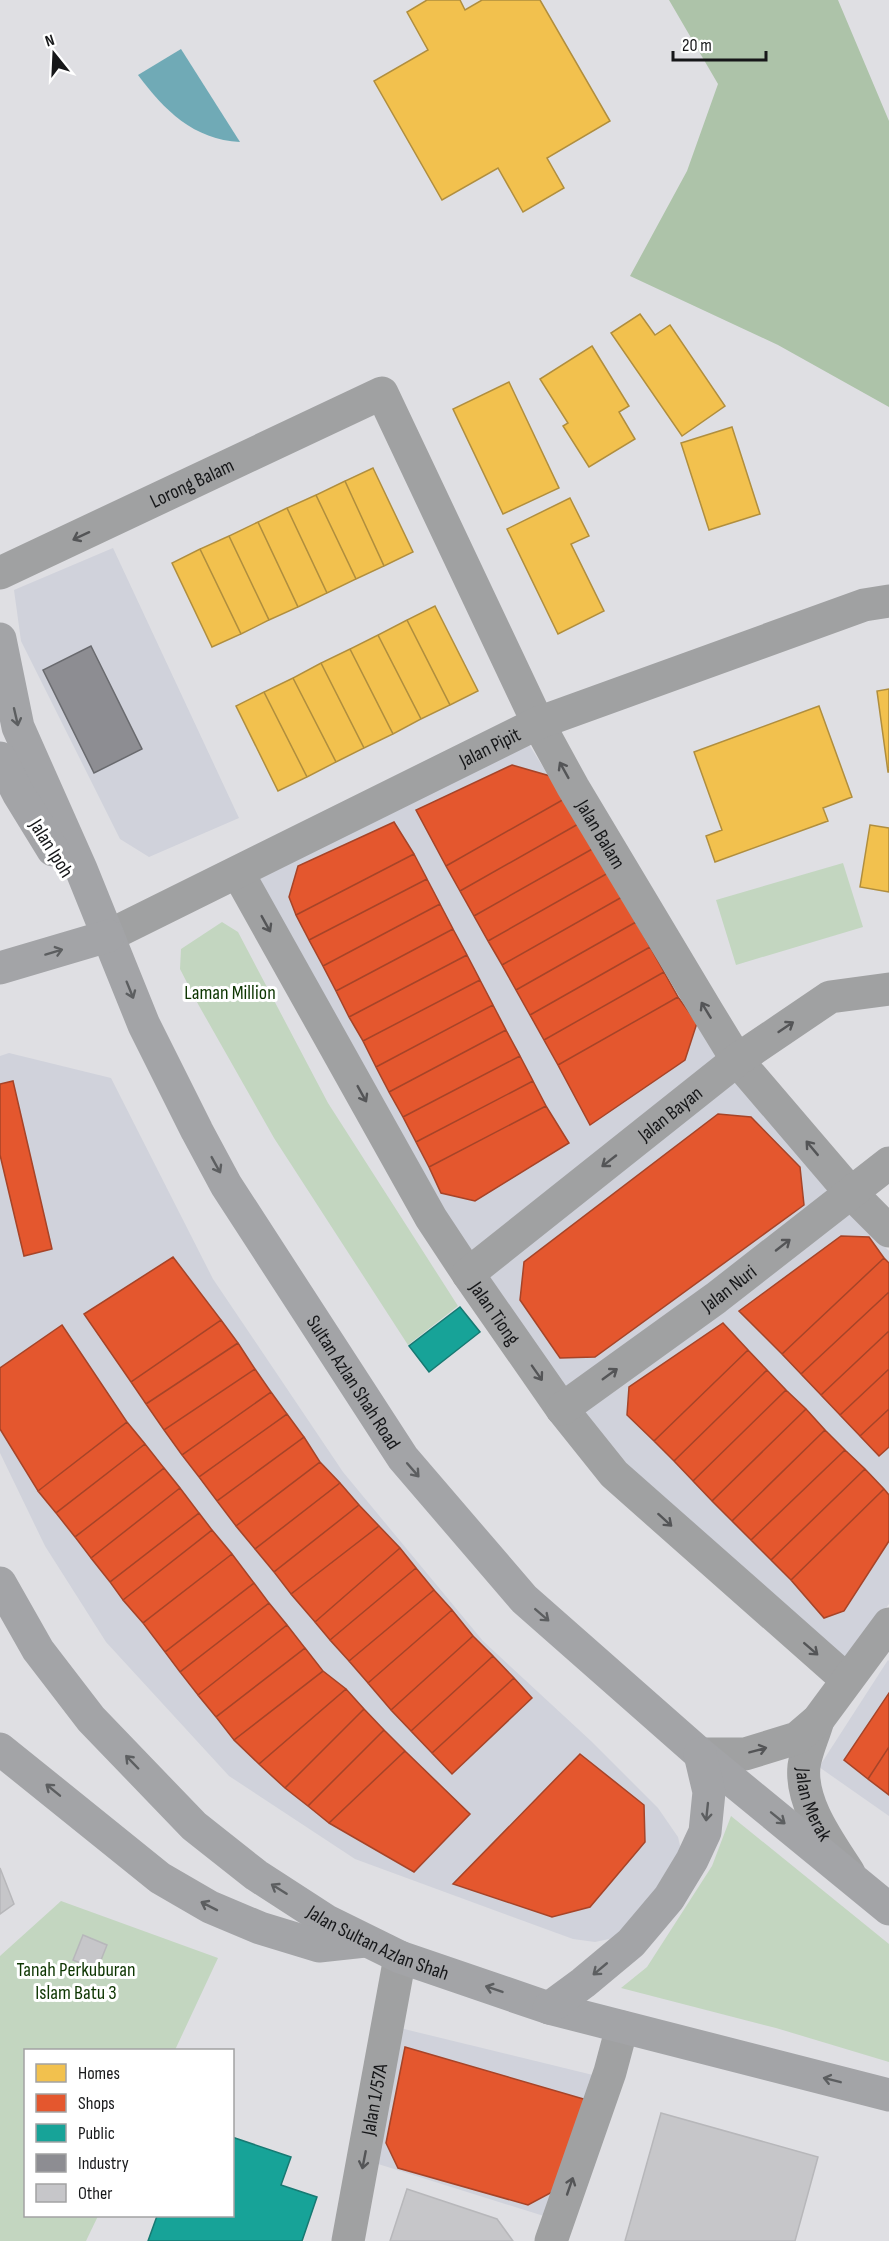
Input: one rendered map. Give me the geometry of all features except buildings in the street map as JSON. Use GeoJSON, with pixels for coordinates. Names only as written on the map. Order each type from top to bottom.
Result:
{"type":"FeatureCollection","features":[{"type":"Feature","properties":{"kind":"main road"},"geometry":{"type":"LineString","coordinates":[[0,639],[18,727],[108,936],[0,969]]}},
{"type":"Feature","properties":{"kind":"main road","name":"Jalan Ipoh"},"geometry":{"type":"LineString","coordinates":[[0,758],[18,793],[108,936]]}},
{"type":"Feature","properties":{"kind":"main road","name":"Sultan Azlan Shah Road"},"geometry":{"type":"LineString","coordinates":[[108,936],[144,1025],[226,1185],[403,1458],[524,1599],[700,1754]]}},
{"type":"Feature","properties":{"kind":"main road","name":"Jalan Sultan Azlan Shah"},"geometry":{"type":"LineString","coordinates":[[0,1583],[38,1650],[91,1719],[194,1826],[256,1875],[327,1921],[400,1958],[549,2008],[889,2095]]}},
{"type":"Feature","properties":{"kind":"main road"},"geometry":{"type":"LineString","coordinates":[[0,1749],[160,1878],[210,1907],[260,1928],[319,1946],[365,1941]]}},
{"type":"Feature","properties":{"kind":"main road"},"geometry":{"type":"LineString","coordinates":[[700,1754],[889,1909]]}},
{"type":"Feature","properties":{"kind":"main road"},"geometry":{"type":"LineString","coordinates":[[549,2008],[631,1943],[669,1898],[693,1860],[705,1832],[709,1792],[700,1754]]}},
{"type":"Feature","properties":{"kind":"street","name":"Lorong Balam"},"geometry":{"type":"LineString","coordinates":[[0,573],[382,393]]}},
{"type":"Feature","properties":{"kind":"street","name":"Jalan Balam"},"geometry":{"type":"LineString","coordinates":[[382,393],[538,723],[579,797],[737,1060],[850,1192],[889,1231]]}},
{"type":"Feature","properties":{"kind":"street","name":"Jalan Pipit"},"geometry":{"type":"LineString","coordinates":[[108,936],[538,723],[864,605],[889,602]]}},
{"type":"Feature","properties":{"kind":"street","name":"Jalan Tiong"},"geometry":{"type":"LineString","coordinates":[[238,873],[431,1218],[562,1409],[614,1474],[847,1680]]}},
{"type":"Feature","properties":{"kind":"street","name":"Jalan Bayan"},"geometry":{"type":"LineString","coordinates":[[468,1274],[737,1060],[830,997],[889,989]]}},
{"type":"Feature","properties":{"kind":"street","name":"Jalan Nuri"},"geometry":{"type":"LineString","coordinates":[[562,1409],[716,1298],[889,1163]]}},
{"type":"Feature","properties":{"kind":"street","name":"Jalan Merak"},"geometry":{"type":"LineString","coordinates":[[700,1754],[745,1754],[797,1738],[818,1720],[889,1624]]}},
{"type":"Feature","properties":{"kind":"street","name":"Jalan Merak"},"geometry":{"type":"LineString","coordinates":[[818,1720],[804,1764],[808,1798],[825,1835],[854,1881]]}},
{"type":"Feature","properties":{"kind":"street","name":"Jalan 1/57A"},"geometry":{"type":"LineString","coordinates":[[348,2241],[400,1958]]}},
{"type":"Feature","properties":{"kind":"street"},"geometry":{"type":"LineString","coordinates":[[551,2241],[610,2072],[622,2027]]}},
{"type":"Feature","properties":{"kind":"shaded area"},"geometry":{"type":"Polygon","coordinates":[[[113,548],[239,818],[149,857],[120,839],[21,641],[14,590],[113,548]]]}},
{"type":"Feature","properties":{"kind":"shaded area"},"geometry":{"type":"Polygon","coordinates":[[[528,743],[740,1082],[852,1214],[889,1251],[889,1604],[845,1661],[624,1465],[552,1373],[437,1208],[256,879],[528,743]]]}},
{"type":"Feature","properties":{"kind":"shaded area"},"geometry":{"type":"Polygon","coordinates":[[[9,1053],[111,1078],[213,1279],[343,1472],[483,1641],[591,1741],[658,1808],[678,1837],[682,1854],[623,1936],[595,1942],[573,1939],[355,1859],[229,1776],[106,1642],[45,1546],[0,1453],[0,1056],[9,1053]]]}},
{"type":"Feature","properties":{"kind":"shaded area"},"geometry":{"type":"Polygon","coordinates":[[[889,1661],[889,1816],[819,1767],[889,1661]]]}},
{"type":"Feature","properties":{"kind":"shaded area"},"geometry":{"type":"Polygon","coordinates":[[[400,2028],[597,2076],[547,2217],[375,2163],[400,2028]]]}},
{"type":"Feature","properties":{"kind":"green space"},"geometry":{"type":"Polygon","coordinates":[[[669,0],[838,0],[889,121],[889,407],[778,345],[630,276],[687,171],[718,84],[669,0]]]}},
{"type":"Feature","properties":{"kind":"green space"},"geometry":{"type":"Polygon","coordinates":[[[843,863],[863,927],[736,965],[716,900],[843,863]]]}},
{"type":"Feature","properties":{"kind":"green space","name":"Laman Million"},"geometry":{"type":"Polygon","coordinates":[[[222,922],[238,932],[328,1103],[458,1306],[408,1345],[274,1138],[180,969],[181,949],[222,922]]]}},
{"type":"Feature","properties":{"kind":"green space"},"geometry":{"type":"Polygon","coordinates":[[[731,1816],[889,1944],[889,2062],[776,2028],[621,1988],[647,1967],[712,1866],[731,1816]]]}},
{"type":"Feature","properties":{"kind":"green space","name":"Tanah Perkuburan Islam Batu 3"},"geometry":{"type":"Polygon","coordinates":[[[61,1901],[218,1958],[175,2049],[24,2049],[24,2217],[98,2217],[86,2241],[0,2241],[0,1956],[61,1901]]]}},
{"type":"Feature","properties":{"kind":"water"},"geometry":{"type":"Polygon","coordinates":[[[181,49],[240,142],[208,136],[194,129],[158,100],[138,75],[181,49]]]}}]}
